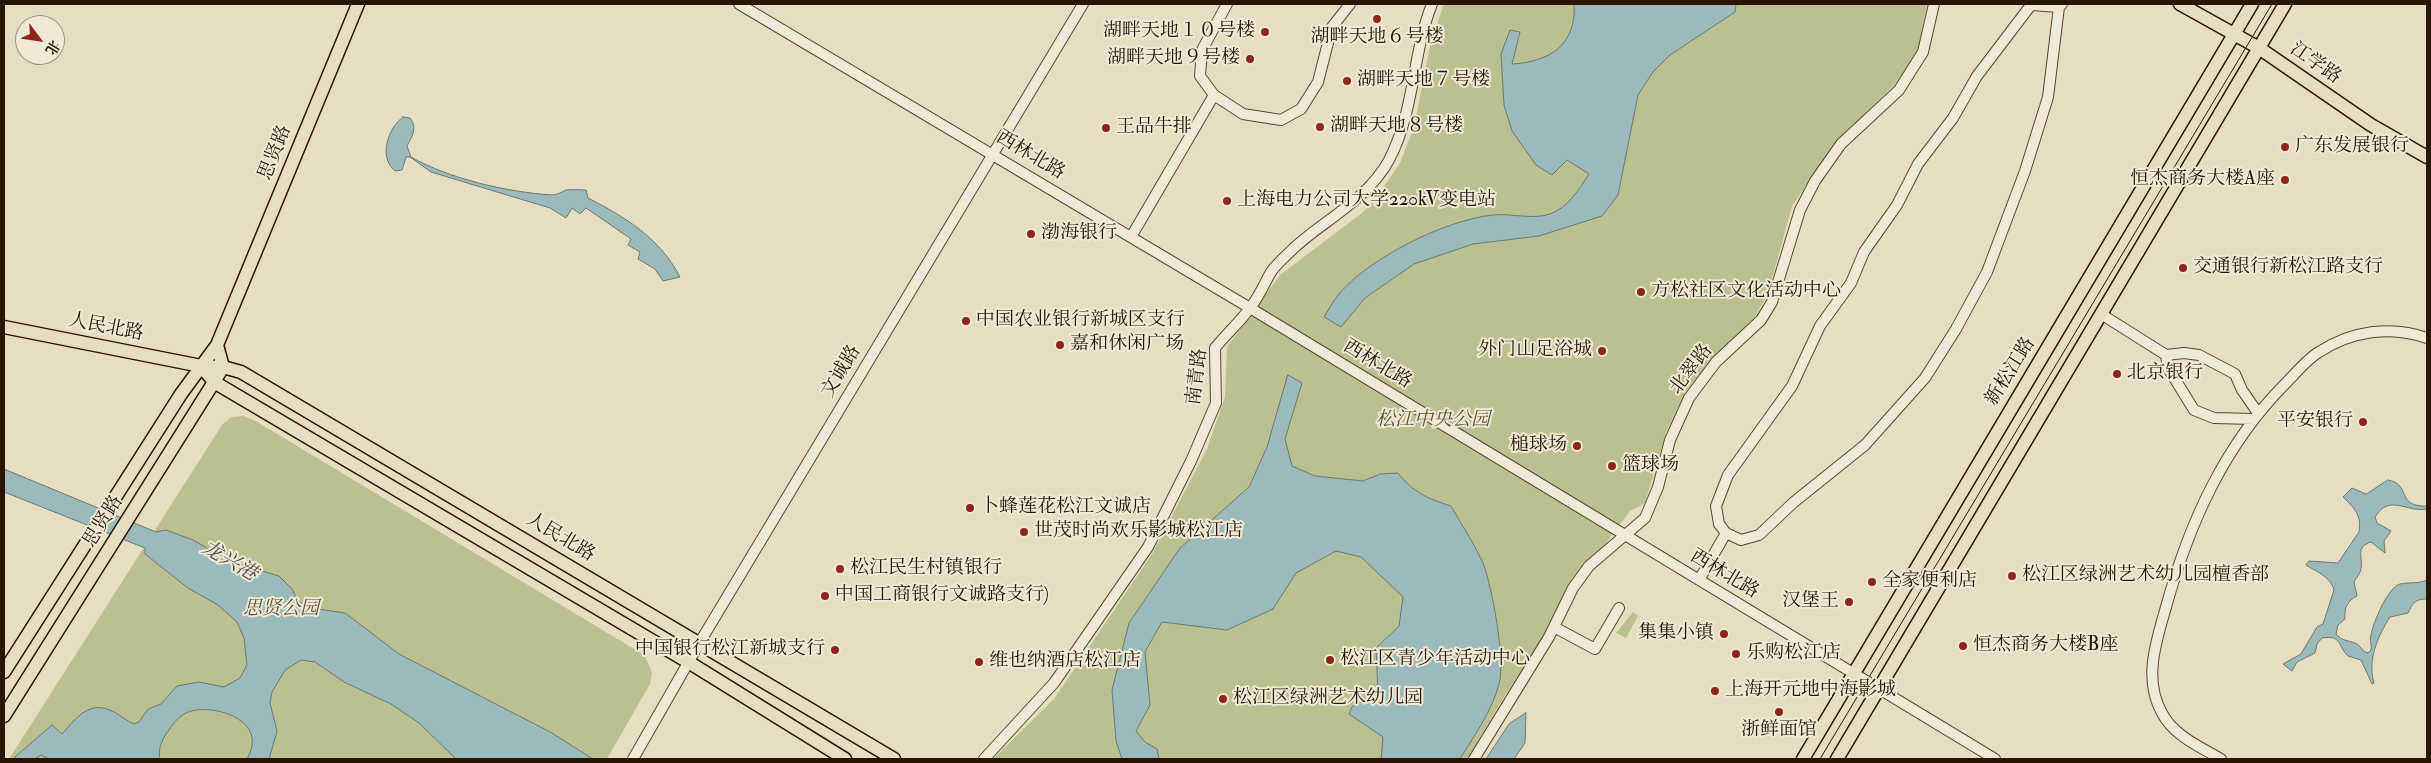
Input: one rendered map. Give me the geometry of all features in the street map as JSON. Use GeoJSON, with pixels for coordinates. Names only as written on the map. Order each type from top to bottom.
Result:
{"type":"FeatureCollection","features":[{"type":"Feature","properties":{"kind":"main road","name":"思贤路"},"geometry":{"type":"LineString","coordinates":[[4,672],[108,508],[201,366],[218,345],[358,4]]}},
{"type":"Feature","properties":{"kind":"main road","name":"江学路"},"geometry":{"type":"LineString","coordinates":[[2180,4],[2259,48],[2371,125],[2427,157]]}},
{"type":"Feature","properties":{"kind":"main road","name":"新松江路"},"geometry":{"type":"LineString","coordinates":[[1803,759],[1855,674],[1982,454],[2252,4]]}},
{"type":"Feature","properties":{"kind":"main road"},"geometry":{"type":"LineString","coordinates":[[1837,759],[2285,4]]}},
{"type":"Feature","properties":{"kind":"main road","name":"人民北路"},"geometry":{"type":"LineString","coordinates":[[4,326],[201,366],[222,367],[242,372],[700,642],[894,759]]}},
{"type":"Feature","properties":{"kind":"main road"},"geometry":{"type":"LineString","coordinates":[[218,345],[222,367]]}},
{"type":"Feature","properties":{"kind":"main road"},"geometry":{"type":"LineString","coordinates":[[201,366],[214,382],[690,663],[845,759]]}},
{"type":"Feature","properties":{"kind":"main road","name":"思贤路"},"geometry":{"type":"LineString","coordinates":[[4,716],[222,367]]}},
{"type":"Feature","properties":{"kind":"street","name":"西林北路"},"geometry":{"type":"LineString","coordinates":[[739,4],[1250,308],[1995,759]]}},
{"type":"Feature","properties":{"kind":"street","name":"文诚路"},"geometry":{"type":"LineString","coordinates":[[633,759],[690,663],[700,642],[1082,4]]}},
{"type":"Feature","properties":{"kind":"street"},"geometry":{"type":"LineString","coordinates":[[1227,4],[1202,50],[1200,76],[1214,95],[1243,114],[1281,120],[1302,109],[1318,82],[1332,27],[1350,4]]}},
{"type":"Feature","properties":{"kind":"street","name":"南青路"},"geometry":{"type":"LineString","coordinates":[[984,759],[1054,683],[1148,547],[1191,461],[1216,403],[1215,348],[1250,308],[1272,270],[1296,246],[1346,208],[1368,187],[1388,162],[1401,132],[1416,71],[1420,42],[1432,4]]}},
{"type":"Feature","properties":{"kind":"street","name":"北翠路"},"geometry":{"type":"LineString","coordinates":[[1474,759],[1554,627],[1573,588],[1589,566],[1645,518],[1658,487],[1670,440],[1689,398],[1716,362],[1761,320],[1772,302],[1800,210],[1815,181],[1841,144],[1899,90],[1923,52],[1934,4]]}},
{"type":"Feature","properties":{"kind":"street"},"geometry":{"type":"LineString","coordinates":[[2031,4],[2061,6],[2048,97],[2025,171],[1986,272],[1941,354],[1925,378],[1865,445],[1794,502],[1770,526],[1759,535],[1741,540],[1726,534],[1719,524],[1716,506],[1728,475],[1792,386],[1820,326],[1841,300],[1851,283],[1864,252],[1898,205],[1918,164],[1953,118],[1964,96],[1982,68],[2031,4]]}},
{"type":"Feature","properties":{"kind":"street"},"geometry":{"type":"LineString","coordinates":[[1131,237],[1214,95]]}},
{"type":"Feature","properties":{"kind":"street"},"geometry":{"type":"LineString","coordinates":[[2101,314],[2166,355],[2184,352],[2199,355],[2235,374],[2256,416]]}},
{"type":"Feature","properties":{"kind":"street"},"geometry":{"type":"LineString","coordinates":[[2221,759],[2177,732],[2162,714],[2150,679],[2159,630],[2175,573],[2193,525],[2212,486],[2236,443],[2256,416],[2317,353],[2340,339],[2370,331],[2395,331],[2427,338]]}},
{"type":"Feature","properties":{"kind":"street"},"geometry":{"type":"LineString","coordinates":[[2166,355],[2168,368],[2194,410],[2214,418],[2256,416]]}},
{"type":"Feature","properties":{"kind":"street"},"geometry":{"type":"LineString","coordinates":[[1699,580],[1726,534]]}},
{"type":"Feature","properties":{"kind":"street"},"geometry":{"type":"LineString","coordinates":[[1554,627],[1595,649],[1619,608]]}},
{"type":"Feature","properties":{"kind":"green space","name":"松江中央公园"},"geometry":{"type":"Polygon","coordinates":[[[1444,4],[1927,4],[1918,50],[1897,82],[1838,140],[1792,206],[1768,294],[1754,318],[1713,358],[1686,391],[1666,432],[1645,503],[1630,511],[1600,551],[1573,577],[1545,636],[1504,697],[1467,759],[993,759],[1054,699],[1152,554],[1207,449],[1225,397],[1227,347],[1280,275],[1362,213],[1374,201],[1400,163],[1414,127],[1431,41],[1444,4]]]}},
{"type":"Feature","properties":{"kind":"green space","name":"思贤公园"},"geometry":{"type":"Polygon","coordinates":[[[243,416],[254,420],[644,655],[652,672],[650,684],[607,759],[9,759],[222,425],[231,417],[243,416]]]}},
{"type":"Feature","properties":{"kind":"green space"},"geometry":{"type":"Polygon","coordinates":[[[1633,612],[1638,616],[1626,638],[1616,633],[1633,612]]]}},
{"type":"Feature","properties":{"kind":"water"},"geometry":{"type":"Polygon","coordinates":[[[1574,4],[1736,4],[1735,12],[1670,55],[1653,72],[1638,95],[1618,195],[1602,216],[1539,236],[1473,244],[1414,264],[1365,298],[1341,327],[1324,317],[1337,297],[1352,280],[1369,267],[1409,243],[1453,224],[1474,218],[1493,215],[1543,216],[1556,211],[1573,197],[1589,174],[1567,160],[1552,175],[1536,165],[1512,131],[1504,105],[1501,54],[1510,30],[1520,32],[1512,64],[1538,60],[1558,49],[1571,30],[1574,18],[1574,4]]]}},
{"type":"Feature","properties":{"kind":"water"},"geometry":{"type":"Polygon","coordinates":[[[403,117],[410,118],[414,125],[411,139],[407,146],[411,157],[426,165],[461,178],[516,191],[552,195],[566,190],[586,190],[588,198],[628,221],[652,240],[672,263],[680,277],[663,281],[655,269],[638,259],[640,252],[628,245],[631,239],[586,208],[580,214],[572,208],[566,218],[550,208],[431,172],[410,157],[406,157],[402,170],[395,171],[387,158],[387,143],[393,128],[403,117]]]}},
{"type":"Feature","properties":{"kind":"water"},"geometry":{"type":"Polygon","coordinates":[[[1288,375],[1302,383],[1285,439],[1292,466],[1315,476],[1363,481],[1380,474],[1398,473],[1409,485],[1422,494],[1451,506],[1483,563],[1497,624],[1501,673],[1492,704],[1460,759],[1381,759],[1383,737],[1349,714],[1352,707],[1378,693],[1376,648],[1399,626],[1403,597],[1361,557],[1336,551],[1296,573],[1273,609],[1227,630],[1162,622],[1145,652],[1150,705],[1136,731],[1145,742],[1157,749],[1159,759],[1122,759],[1116,741],[1112,690],[1129,623],[1180,548],[1249,487],[1267,447],[1288,375]]]}},
{"type":"Feature","properties":{"kind":"water","name":"龙兴港"},"geometry":{"type":"Polygon","coordinates":[[[4,469],[156,532],[166,530],[193,540],[231,562],[279,576],[292,589],[298,601],[311,608],[345,613],[399,654],[552,733],[593,759],[456,759],[419,723],[391,704],[344,682],[315,662],[301,660],[285,670],[272,692],[270,703],[277,731],[269,759],[247,759],[252,745],[251,735],[246,726],[238,719],[216,711],[204,710],[184,714],[176,720],[161,743],[160,759],[49,759],[41,755],[35,759],[15,759],[52,725],[62,734],[79,716],[91,709],[98,708],[114,712],[134,724],[139,722],[148,709],[161,704],[177,686],[199,682],[224,687],[240,678],[247,665],[244,638],[237,622],[218,605],[188,588],[145,554],[145,548],[4,492],[4,469]]]}},
{"type":"Feature","properties":{"kind":"water"},"geometry":{"type":"Polygon","coordinates":[[[2388,480],[2400,486],[2411,503],[2427,506],[2427,509],[2412,509],[2399,505],[2386,506],[2375,517],[2377,523],[2391,531],[2384,541],[2385,553],[2371,542],[2366,544],[2361,550],[2361,570],[2354,582],[2357,596],[2347,605],[2345,619],[2338,625],[2336,634],[2343,639],[2357,644],[2368,653],[2371,650],[2370,637],[2378,614],[2386,598],[2395,587],[2400,584],[2427,580],[2427,599],[2415,602],[2408,613],[2390,617],[2381,632],[2375,648],[2372,666],[2374,683],[2372,684],[2361,660],[2348,656],[2336,639],[2328,637],[2322,638],[2317,644],[2315,653],[2297,662],[2292,671],[2283,664],[2301,654],[2317,627],[2323,624],[2334,590],[2327,578],[2306,565],[2309,561],[2338,563],[2359,532],[2360,526],[2356,512],[2343,497],[2352,488],[2366,494],[2388,480]]]}},
{"type":"Feature","properties":{"kind":"water"},"geometry":{"type":"Polygon","coordinates":[[[1526,713],[1525,743],[1514,759],[1486,759],[1509,724],[1526,713]]]}},
{"type":"Feature","properties":{"kind":"tram line"},"geometry":{"type":"LineString","coordinates":[[1820,759],[2272,4]]}},
{"type":"Feature","properties":{"kind":"place","name":"湖畔天地６号楼"},"geometry":{"type":"Point","coordinates":[1377,19]}},
{"type":"Feature","properties":{"kind":"place","name":"湖畔天地１０号楼"},"geometry":{"type":"Point","coordinates":[1265,32]}},
{"type":"Feature","properties":{"kind":"place","name":"湖畔天地９号楼"},"geometry":{"type":"Point","coordinates":[1250,59]}},
{"type":"Feature","properties":{"kind":"place","name":"湖畔天地７号楼"},"geometry":{"type":"Point","coordinates":[1347,81]}},
{"type":"Feature","properties":{"kind":"place","name":"湖畔天地８号楼"},"geometry":{"type":"Point","coordinates":[1320,127]}},
{"type":"Feature","properties":{"kind":"place","name":"王品牛排"},"geometry":{"type":"Point","coordinates":[1106,128]}},
{"type":"Feature","properties":{"kind":"place","name":"广东发展银行"},"geometry":{"type":"Point","coordinates":[2285,147]}},
{"type":"Feature","properties":{"kind":"place","name":"恒杰商务大楼A座"},"geometry":{"type":"Point","coordinates":[2285,180]}},
{"type":"Feature","properties":{"kind":"place","name":"上海电力公司大学220kV变电站"},"geometry":{"type":"Point","coordinates":[1227,201]}},
{"type":"Feature","properties":{"kind":"place","name":"渤海银行"},"geometry":{"type":"Point","coordinates":[1031,234]}},
{"type":"Feature","properties":{"kind":"place","name":"交通银行新松江路支行"},"geometry":{"type":"Point","coordinates":[2183,268]}},
{"type":"Feature","properties":{"kind":"place","name":"方松社区文化活动中心"},"geometry":{"type":"Point","coordinates":[1641,292]}},
{"type":"Feature","properties":{"kind":"place","name":"中国农业银行新城区支行"},"geometry":{"type":"Point","coordinates":[966,321]}},
{"type":"Feature","properties":{"kind":"place","name":"嘉和休闲广场"},"geometry":{"type":"Point","coordinates":[1060,345]}},
{"type":"Feature","properties":{"kind":"place","name":"外门山足浴城"},"geometry":{"type":"Point","coordinates":[1602,351]}},
{"type":"Feature","properties":{"kind":"place","name":"北京银行"},"geometry":{"type":"Point","coordinates":[2117,374]}},
{"type":"Feature","properties":{"kind":"place","name":"平安银行"},"geometry":{"type":"Point","coordinates":[2363,422]}},
{"type":"Feature","properties":{"kind":"place","name":"槌球场"},"geometry":{"type":"Point","coordinates":[1577,446]}},
{"type":"Feature","properties":{"kind":"place","name":"篮球场"},"geometry":{"type":"Point","coordinates":[1612,466]}},
{"type":"Feature","properties":{"kind":"place","name":"卜蜂莲花松江文诚店"},"geometry":{"type":"Point","coordinates":[970,508]}},
{"type":"Feature","properties":{"kind":"place","name":"世茂时尚欢乐影城松江店"},"geometry":{"type":"Point","coordinates":[1024,532]}},
{"type":"Feature","properties":{"kind":"place","name":"松江民生村镇银行"},"geometry":{"type":"Point","coordinates":[840,569]}},
{"type":"Feature","properties":{"kind":"place","name":"松江区绿洲艺术幼儿园檀香部"},"geometry":{"type":"Point","coordinates":[2012,576]}},
{"type":"Feature","properties":{"kind":"place","name":"全家便利店"},"geometry":{"type":"Point","coordinates":[1872,582]}},
{"type":"Feature","properties":{"kind":"place","name":"中国工商银行文诚路支行)"},"geometry":{"type":"Point","coordinates":[825,596]}},
{"type":"Feature","properties":{"kind":"place","name":"汉堡王"},"geometry":{"type":"Point","coordinates":[1849,602]}},
{"type":"Feature","properties":{"kind":"place","name":"集集小镇"},"geometry":{"type":"Point","coordinates":[1724,634]}},
{"type":"Feature","properties":{"kind":"place","name":"恒杰商务大楼B座"},"geometry":{"type":"Point","coordinates":[1963,646]}},
{"type":"Feature","properties":{"kind":"place","name":"中国银行松江新城支行"},"geometry":{"type":"Point","coordinates":[835,650]}},
{"type":"Feature","properties":{"kind":"place","name":"乐购松江店"},"geometry":{"type":"Point","coordinates":[1736,654]}},
{"type":"Feature","properties":{"kind":"place","name":"松江区青少年活动中心"},"geometry":{"type":"Point","coordinates":[1330,660]}},
{"type":"Feature","properties":{"kind":"place","name":"维也纳酒店松江店"},"geometry":{"type":"Point","coordinates":[979,662]}},
{"type":"Feature","properties":{"kind":"place","name":"上海开元地中海影城"},"geometry":{"type":"Point","coordinates":[1715,691]}},
{"type":"Feature","properties":{"kind":"place","name":"松江区绿洲艺术幼儿园"},"geometry":{"type":"Point","coordinates":[1223,699]}},
{"type":"Feature","properties":{"kind":"place","name":"浙鲜面馆"},"geometry":{"type":"Point","coordinates":[1779,712]}}]}
